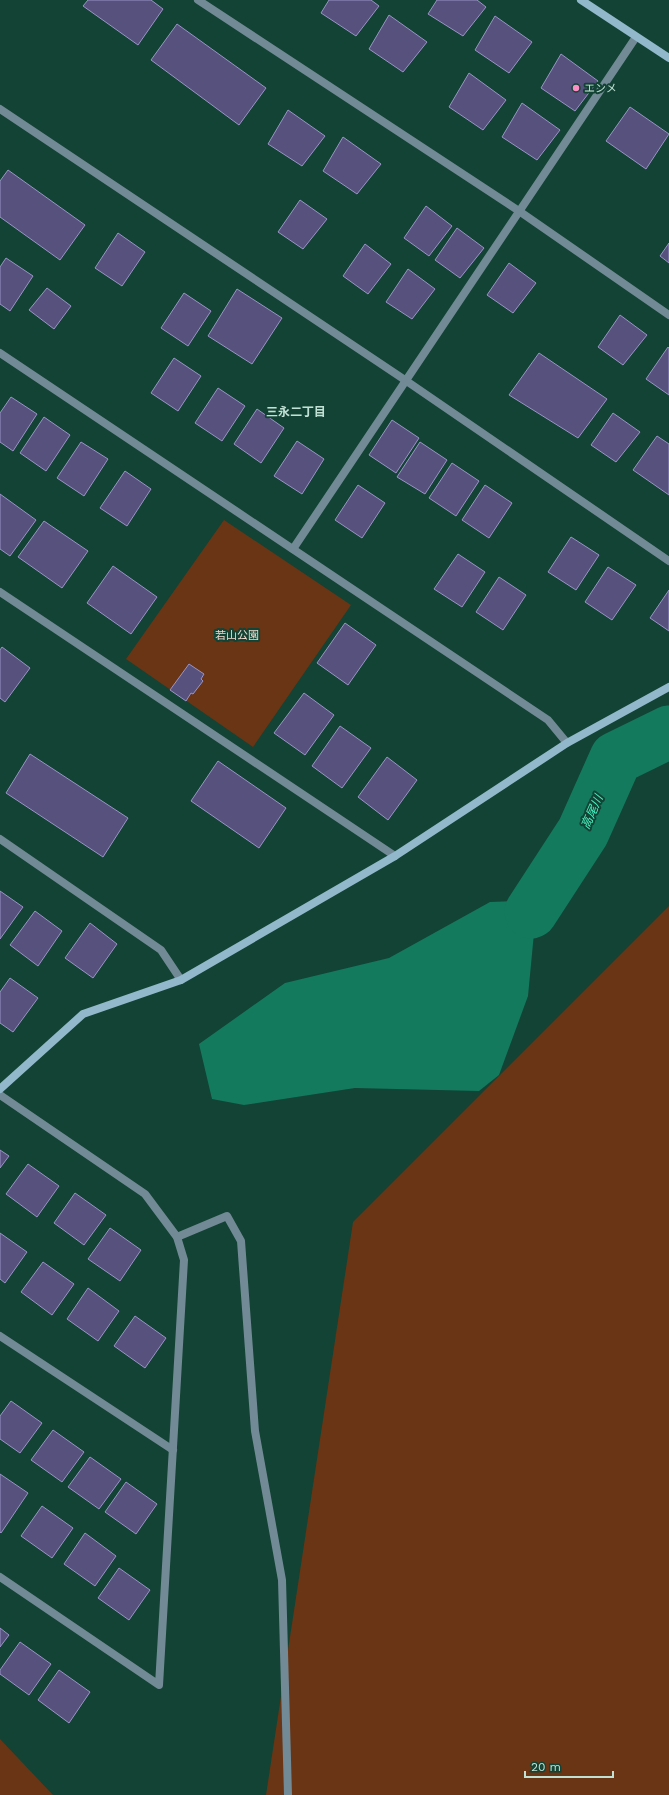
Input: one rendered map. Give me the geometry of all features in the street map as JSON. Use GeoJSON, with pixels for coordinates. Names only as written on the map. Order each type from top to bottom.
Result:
{"type":"FeatureCollection","features":[{"type":"Feature","properties":{"kind":"street"},"geometry":{"type":"LineString","coordinates":[[198,0],[519,211],[669,315]]}},
{"type":"Feature","properties":{"kind":"street"},"geometry":{"type":"LineString","coordinates":[[581,0],[669,58]]}},
{"type":"Feature","properties":{"kind":"street"},"geometry":{"type":"LineString","coordinates":[[293,549],[636,37]]}},
{"type":"Feature","properties":{"kind":"street"},"geometry":{"type":"LineString","coordinates":[[0,109],[405,380],[669,561]]}},
{"type":"Feature","properties":{"kind":"street"},"geometry":{"type":"LineString","coordinates":[[0,352],[548,720],[567,742]]}},
{"type":"Feature","properties":{"kind":"street"},"geometry":{"type":"LineString","coordinates":[[0,592],[395,856]]}},
{"type":"Feature","properties":{"kind":"street"},"geometry":{"type":"LineString","coordinates":[[0,1089],[83,1014],[181,980],[395,856],[567,742],[669,687]]}},
{"type":"Feature","properties":{"kind":"street"},"geometry":{"type":"LineString","coordinates":[[0,839],[161,950],[181,980]]}},
{"type":"Feature","properties":{"kind":"street"},"geometry":{"type":"LineString","coordinates":[[0,1095],[145,1194],[177,1237],[184,1260],[159,1685],[0,1577]]}},
{"type":"Feature","properties":{"kind":"street"},"geometry":{"type":"LineString","coordinates":[[177,1237],[218,1218],[226,1216],[241,1241],[256,1431],[282,1580],[288,1795]]}},
{"type":"Feature","properties":{"kind":"street"},"geometry":{"type":"LineString","coordinates":[[0,1336],[173,1450]]}},
{"type":"Feature","properties":{"kind":"green space","name":"若山公園"},"geometry":{"type":"Polygon","coordinates":[[[224,520],[351,605],[253,747],[126,659],[224,520]]]}},
{"type":"Feature","properties":{"kind":"green space"},"geometry":{"type":"Polygon","coordinates":[[[669,906],[669,1795],[266,1795],[353,1222],[669,906]]]}},
{"type":"Feature","properties":{"kind":"green space"},"geometry":{"type":"Polygon","coordinates":[[[0,1739],[53,1795],[0,1795],[0,1739]]]}},
{"type":"Feature","properties":{"kind":"shaded area"},"geometry":{"type":"Polygon","coordinates":[[[518,901],[531,912],[534,933],[528,996],[499,1075],[479,1091],[355,1088],[244,1105],[212,1099],[199,1044],[285,983],[389,958],[490,902],[518,901]]]}},
{"type":"Feature","properties":{"kind":"building"},"geometry":{"type":"Polygon","coordinates":[[[88,0],[151,0],[163,9],[138,45],[83,6],[88,0]]]}},
{"type":"Feature","properties":{"kind":"building"},"geometry":{"type":"Polygon","coordinates":[[[329,0],[371,0],[379,6],[356,36],[321,13],[329,0]]]}},
{"type":"Feature","properties":{"kind":"building"},"geometry":{"type":"Polygon","coordinates":[[[437,0],[477,0],[486,7],[463,36],[428,14],[437,0]]]}},
{"type":"Feature","properties":{"kind":"building"},"geometry":{"type":"Polygon","coordinates":[[[389,15],[427,42],[403,72],[369,49],[389,15]]]}},
{"type":"Feature","properties":{"kind":"building"},"geometry":{"type":"Polygon","coordinates":[[[495,16],[532,42],[509,73],[475,50],[495,16]]]}},
{"type":"Feature","properties":{"kind":"building"},"geometry":{"type":"Polygon","coordinates":[[[177,24],[266,88],[239,125],[151,60],[177,24]]]}},
{"type":"Feature","properties":{"kind":"building"},"geometry":{"type":"Polygon","coordinates":[[[561,54],[598,81],[575,111],[541,88],[561,54]]]}},
{"type":"Feature","properties":{"kind":"building"},"geometry":{"type":"Polygon","coordinates":[[[469,73],[506,100],[483,130],[449,107],[469,73]]]}},
{"type":"Feature","properties":{"kind":"building"},"geometry":{"type":"Polygon","coordinates":[[[522,103],[560,130],[537,160],[502,137],[522,103]]]}},
{"type":"Feature","properties":{"kind":"building"},"geometry":{"type":"Polygon","coordinates":[[[630,107],[669,134],[646,169],[606,141],[630,107]]]}},
{"type":"Feature","properties":{"kind":"building"},"geometry":{"type":"Polygon","coordinates":[[[288,110],[325,136],[302,166],[268,144],[288,110]]]}},
{"type":"Feature","properties":{"kind":"building"},"geometry":{"type":"Polygon","coordinates":[[[343,137],[381,164],[357,194],[323,171],[343,137]]]}},
{"type":"Feature","properties":{"kind":"building"},"geometry":{"type":"Polygon","coordinates":[[[8,170],[85,225],[60,260],[0,217],[0,181],[8,170]]]}},
{"type":"Feature","properties":{"kind":"building"},"geometry":{"type":"Polygon","coordinates":[[[300,200],[327,219],[303,249],[278,232],[300,200]]]}},
{"type":"Feature","properties":{"kind":"building"},"geometry":{"type":"Polygon","coordinates":[[[426,206],[452,226],[429,256],[404,238],[426,206]]]}},
{"type":"Feature","properties":{"kind":"building"},"geometry":{"type":"Polygon","coordinates":[[[457,228],[484,248],[460,278],[435,260],[457,228]]]}},
{"type":"Feature","properties":{"kind":"building"},"geometry":{"type":"Polygon","coordinates":[[[118,233],[145,252],[122,286],[95,268],[118,233]]]}},
{"type":"Feature","properties":{"kind":"building"},"geometry":{"type":"Polygon","coordinates":[[[669,243],[669,263],[660,256],[669,243]]]}},
{"type":"Feature","properties":{"kind":"building"},"geometry":{"type":"Polygon","coordinates":[[[365,244],[391,264],[368,294],[343,276],[365,244]]]}},
{"type":"Feature","properties":{"kind":"building"},"geometry":{"type":"Polygon","coordinates":[[[6,258],[33,276],[10,311],[0,304],[0,267],[6,258]]]}},
{"type":"Feature","properties":{"kind":"building"},"geometry":{"type":"Polygon","coordinates":[[[509,263],[536,283],[513,313],[487,295],[509,263]]]}},
{"type":"Feature","properties":{"kind":"building"},"geometry":{"type":"Polygon","coordinates":[[[408,269],[435,289],[412,319],[386,302],[408,269]]]}},
{"type":"Feature","properties":{"kind":"building"},"geometry":{"type":"Polygon","coordinates":[[[47,288],[71,306],[54,329],[29,310],[47,288]]]}},
{"type":"Feature","properties":{"kind":"building"},"geometry":{"type":"Polygon","coordinates":[[[237,289],[282,318],[252,364],[208,336],[237,289]]]}},
{"type":"Feature","properties":{"kind":"building"},"geometry":{"type":"Polygon","coordinates":[[[184,293],[211,311],[188,346],[161,328],[184,293]]]}},
{"type":"Feature","properties":{"kind":"building"},"geometry":{"type":"Polygon","coordinates":[[[620,315],[647,335],[623,365],[598,347],[620,315]]]}},
{"type":"Feature","properties":{"kind":"building"},"geometry":{"type":"Polygon","coordinates":[[[668,347],[669,348],[669,395],[646,379],[668,347]]]}},
{"type":"Feature","properties":{"kind":"building"},"geometry":{"type":"Polygon","coordinates":[[[539,353],[607,399],[578,438],[509,395],[539,353]]]}},
{"type":"Feature","properties":{"kind":"building"},"geometry":{"type":"Polygon","coordinates":[[[174,358],[201,376],[178,411],[151,393],[174,358]]]}},
{"type":"Feature","properties":{"kind":"building"},"geometry":{"type":"Polygon","coordinates":[[[218,388],[245,406],[222,441],[195,423],[218,388]]]}},
{"type":"Feature","properties":{"kind":"building"},"geometry":{"type":"Polygon","coordinates":[[[11,397],[37,414],[13,451],[0,442],[0,413],[11,397]]]}},
{"type":"Feature","properties":{"kind":"building"},"geometry":{"type":"Polygon","coordinates":[[[257,409],[284,428],[261,463],[234,444],[257,409]]]}},
{"type":"Feature","properties":{"kind":"building"},"geometry":{"type":"Polygon","coordinates":[[[613,413],[640,432],[616,462],[591,445],[613,413]]]}},
{"type":"Feature","properties":{"kind":"building"},"geometry":{"type":"Polygon","coordinates":[[[44,417],[70,435],[46,471],[20,453],[44,417]]]}},
{"type":"Feature","properties":{"kind":"building"},"geometry":{"type":"Polygon","coordinates":[[[392,420],[419,438],[396,473],[369,455],[392,420]]]}},
{"type":"Feature","properties":{"kind":"building"},"geometry":{"type":"Polygon","coordinates":[[[657,436],[669,444],[669,495],[633,470],[657,436]]]}},
{"type":"Feature","properties":{"kind":"building"},"geometry":{"type":"Polygon","coordinates":[[[297,441],[324,459],[302,494],[274,476],[297,441]]]}},
{"type":"Feature","properties":{"kind":"building"},"geometry":{"type":"Polygon","coordinates":[[[81,442],[108,459],[84,496],[57,478],[81,442]]]}},
{"type":"Feature","properties":{"kind":"building"},"geometry":{"type":"Polygon","coordinates":[[[420,442],[447,460],[425,494],[397,477],[420,442]]]}},
{"type":"Feature","properties":{"kind":"building"},"geometry":{"type":"Polygon","coordinates":[[[452,463],[479,481],[456,516],[429,498],[452,463]]]}},
{"type":"Feature","properties":{"kind":"building"},"geometry":{"type":"Polygon","coordinates":[[[125,471],[151,489],[127,526],[100,508],[125,471]]]}},
{"type":"Feature","properties":{"kind":"building"},"geometry":{"type":"Polygon","coordinates":[[[358,485],[385,503],[362,538],[335,520],[358,485]]]}},
{"type":"Feature","properties":{"kind":"building"},"geometry":{"type":"Polygon","coordinates":[[[485,485],[512,503],[489,538],[462,520],[485,485]]]}},
{"type":"Feature","properties":{"kind":"building"},"geometry":{"type":"Polygon","coordinates":[[[0,494],[36,520],[10,556],[0,549],[0,494]]]}},
{"type":"Feature","properties":{"kind":"building"},"geometry":{"type":"Polygon","coordinates":[[[44,521],[88,551],[62,588],[18,557],[44,521]]]}},
{"type":"Feature","properties":{"kind":"building"},"geometry":{"type":"Polygon","coordinates":[[[571,537],[599,555],[576,590],[548,572],[571,537]]]}},
{"type":"Feature","properties":{"kind":"building"},"geometry":{"type":"Polygon","coordinates":[[[458,554],[485,572],[462,607],[434,589],[458,554]]]}},
{"type":"Feature","properties":{"kind":"building"},"geometry":{"type":"Polygon","coordinates":[[[113,566],[157,597],[131,634],[87,603],[113,566]]]}},
{"type":"Feature","properties":{"kind":"building"},"geometry":{"type":"Polygon","coordinates":[[[608,567],[636,585],[612,620],[585,602],[608,567]]]}},
{"type":"Feature","properties":{"kind":"building"},"geometry":{"type":"Polygon","coordinates":[[[499,577],[526,595],[503,630],[476,612],[499,577]]]}},
{"type":"Feature","properties":{"kind":"building"},"geometry":{"type":"Polygon","coordinates":[[[669,590],[669,631],[650,618],[669,590]]]}},
{"type":"Feature","properties":{"kind":"building"},"geometry":{"type":"Polygon","coordinates":[[[345,623],[376,645],[348,685],[317,663],[345,623]]]}},
{"type":"Feature","properties":{"kind":"building"},"geometry":{"type":"Polygon","coordinates":[[[2,647],[30,668],[5,702],[0,698],[0,650],[2,647]]]}},
{"type":"Feature","properties":{"kind":"building"},"geometry":{"type":"Polygon","coordinates":[[[189,664],[204,674],[201,679],[203,681],[193,694],[191,693],[186,701],[170,690],[189,664]]]}},
{"type":"Feature","properties":{"kind":"building"},"geometry":{"type":"Polygon","coordinates":[[[304,693],[334,715],[305,755],[274,733],[304,693]]]}},
{"type":"Feature","properties":{"kind":"building"},"geometry":{"type":"Polygon","coordinates":[[[340,726],[371,748],[342,788],[312,766],[340,726]]]}},
{"type":"Feature","properties":{"kind":"building"},"geometry":{"type":"Polygon","coordinates":[[[30,754],[128,818],[103,857],[6,793],[30,754]]]}},
{"type":"Feature","properties":{"kind":"building"},"geometry":{"type":"Polygon","coordinates":[[[387,757],[417,780],[388,820],[358,797],[387,757]]]}},
{"type":"Feature","properties":{"kind":"building"},"geometry":{"type":"Polygon","coordinates":[[[218,761],[286,808],[259,848],[191,801],[218,761]]]}},
{"type":"Feature","properties":{"kind":"building"},"geometry":{"type":"Polygon","coordinates":[[[0,891],[23,907],[0,939],[0,891]]]}},
{"type":"Feature","properties":{"kind":"building"},"geometry":{"type":"Polygon","coordinates":[[[35,911],[62,931],[38,966],[10,945],[35,911]]]}},
{"type":"Feature","properties":{"kind":"building"},"geometry":{"type":"Polygon","coordinates":[[[90,923],[117,944],[93,978],[65,958],[90,923]]]}},
{"type":"Feature","properties":{"kind":"building"},"geometry":{"type":"Polygon","coordinates":[[[10,978],[38,998],[13,1032],[0,1023],[0,992],[10,978]]]}},
{"type":"Feature","properties":{"kind":"building"},"geometry":{"type":"Polygon","coordinates":[[[0,1150],[9,1156],[0,1168],[0,1150]]]}},
{"type":"Feature","properties":{"kind":"building"},"geometry":{"type":"Polygon","coordinates":[[[28,1164],[59,1186],[37,1217],[6,1194],[28,1164]]]}},
{"type":"Feature","properties":{"kind":"building"},"geometry":{"type":"Polygon","coordinates":[[[75,1193],[106,1215],[84,1245],[54,1223],[75,1193]]]}},
{"type":"Feature","properties":{"kind":"building"},"geometry":{"type":"Polygon","coordinates":[[[110,1228],[141,1250],[120,1281],[88,1259],[110,1228]]]}},
{"type":"Feature","properties":{"kind":"building"},"geometry":{"type":"Polygon","coordinates":[[[0,1233],[27,1252],[5,1283],[0,1279],[0,1233]]]}},
{"type":"Feature","properties":{"kind":"building"},"geometry":{"type":"Polygon","coordinates":[[[43,1262],[74,1284],[52,1315],[21,1292],[43,1262]]]}},
{"type":"Feature","properties":{"kind":"building"},"geometry":{"type":"Polygon","coordinates":[[[88,1288],[119,1311],[98,1341],[67,1319],[88,1288]]]}},
{"type":"Feature","properties":{"kind":"building"},"geometry":{"type":"Polygon","coordinates":[[[135,1316],[166,1338],[145,1368],[114,1346],[135,1316]]]}},
{"type":"Feature","properties":{"kind":"building"},"geometry":{"type":"Polygon","coordinates":[[[11,1401],[42,1423],[20,1453],[0,1439],[0,1416],[11,1401]]]}},
{"type":"Feature","properties":{"kind":"building"},"geometry":{"type":"Polygon","coordinates":[[[53,1430],[84,1452],[62,1482],[31,1460],[53,1430]]]}},
{"type":"Feature","properties":{"kind":"building"},"geometry":{"type":"Polygon","coordinates":[[[90,1457],[121,1479],[99,1509],[68,1487],[90,1457]]]}},
{"type":"Feature","properties":{"kind":"building"},"geometry":{"type":"Polygon","coordinates":[[[0,1474],[28,1493],[1,1533],[0,1532],[0,1474]]]}},
{"type":"Feature","properties":{"kind":"building"},"geometry":{"type":"Polygon","coordinates":[[[126,1482],[157,1504],[136,1534],[105,1512],[126,1482]]]}},
{"type":"Feature","properties":{"kind":"building"},"geometry":{"type":"Polygon","coordinates":[[[42,1506],[73,1528],[52,1558],[21,1536],[42,1506]]]}},
{"type":"Feature","properties":{"kind":"building"},"geometry":{"type":"Polygon","coordinates":[[[85,1533],[116,1556],[95,1586],[64,1564],[85,1533]]]}},
{"type":"Feature","properties":{"kind":"building"},"geometry":{"type":"Polygon","coordinates":[[[119,1568],[150,1590],[129,1620],[98,1598],[119,1568]]]}},
{"type":"Feature","properties":{"kind":"building"},"geometry":{"type":"Polygon","coordinates":[[[0,1628],[9,1635],[0,1647],[0,1628]]]}},
{"type":"Feature","properties":{"kind":"building"},"geometry":{"type":"Polygon","coordinates":[[[20,1642],[51,1664],[29,1695],[0,1674],[0,1670],[20,1642]]]}},
{"type":"Feature","properties":{"kind":"building"},"geometry":{"type":"Polygon","coordinates":[[[59,1670],[90,1692],[69,1723],[38,1700],[59,1670]]]}},
{"type":"Feature","properties":{"kind":"waterway","name":"高尾川"},"geometry":{"type":"LineString","coordinates":[[531,912],[583,832],[616,758],[669,732]]}},
{"type":"Feature","properties":{"kind":"place","name":"エンメ"},"geometry":{"type":"Point","coordinates":[576,88]}},
{"type":"Feature","properties":{"kind":"district","name":"三永二丁目"},"geometry":{"type":"Point","coordinates":[296,412]}}]}
